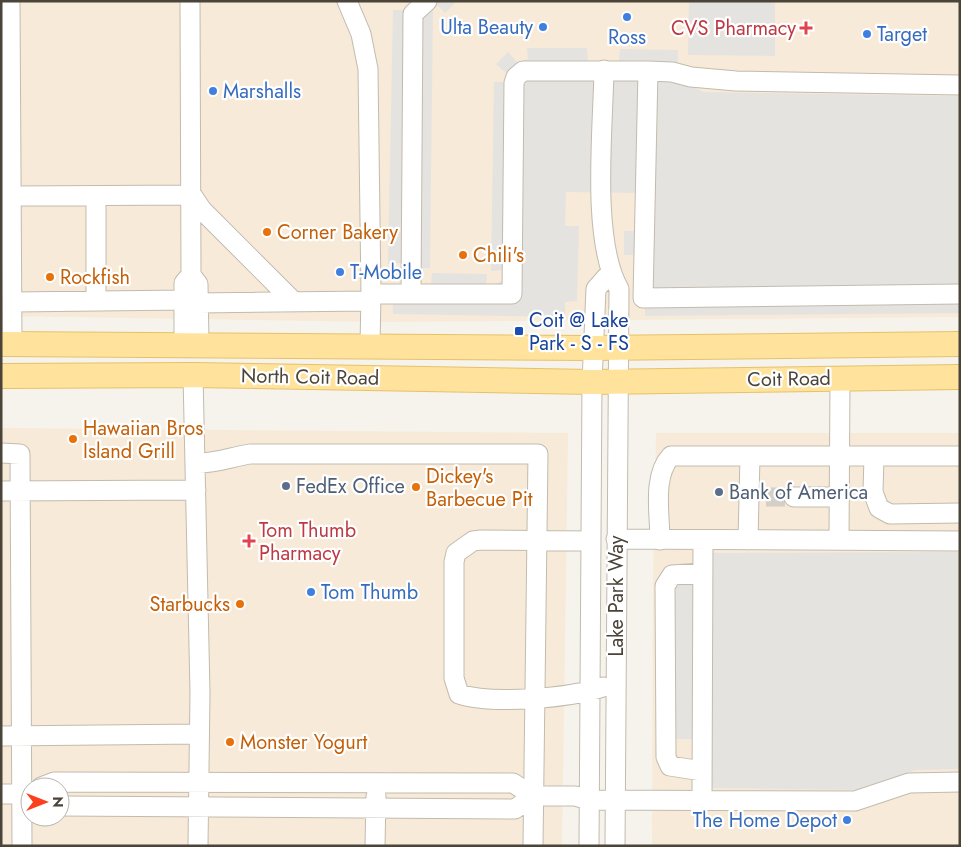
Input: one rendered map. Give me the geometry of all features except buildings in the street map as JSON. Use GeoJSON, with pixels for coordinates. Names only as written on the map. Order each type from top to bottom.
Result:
{"type":"FeatureCollection","features":[{"type":"Feature","properties":{"kind":"main road","name":"North Coit Road"},"geometry":{"type":"LineString","coordinates":[[7,344],[618,347]]}},
{"type":"Feature","properties":{"kind":"main road"},"geometry":{"type":"LineString","coordinates":[[191,344],[193,375]]}},
{"type":"Feature","properties":{"kind":"main road","name":"Coit Road"},"geometry":{"type":"LineString","coordinates":[[618,347],[960,344]]}},
{"type":"Feature","properties":{"kind":"main road","name":"North Coit Road"},"geometry":{"type":"LineString","coordinates":[[1,376],[193,375],[618,381]]}},
{"type":"Feature","properties":{"kind":"main road","name":"Coit Road"},"geometry":{"type":"LineString","coordinates":[[618,381],[960,377]]}},
{"type":"Feature","properties":{"kind":"street"},"geometry":{"type":"LineString","coordinates":[[7,344],[13,196],[6,71],[10,1]]}},
{"type":"Feature","properties":{"kind":"street"},"geometry":{"type":"LineString","coordinates":[[190,1],[192,195],[190,275],[198,284],[191,302],[191,344]]}},
{"type":"Feature","properties":{"kind":"street"},"geometry":{"type":"LineString","coordinates":[[347,1],[361,34],[368,69],[370,346]]}},
{"type":"Feature","properties":{"kind":"street"},"geometry":{"type":"LineString","coordinates":[[411,294],[413,14],[427,1]]}},
{"type":"Feature","properties":{"kind":"street"},"geometry":{"type":"LineString","coordinates":[[9,299],[294,302],[411,294],[512,294],[516,77],[528,70],[672,72],[718,80],[960,85]]}},
{"type":"Feature","properties":{"kind":"street","name":"Lake Park Way"},"geometry":{"type":"LineString","coordinates":[[604,70],[601,210],[610,273],[619,289],[615,846]]}},
{"type":"Feature","properties":{"kind":"street"},"geometry":{"type":"LineString","coordinates":[[648,71],[642,298],[960,294]]}},
{"type":"Feature","properties":{"kind":"street"},"geometry":{"type":"LineString","coordinates":[[13,196],[192,195]]}},
{"type":"Feature","properties":{"kind":"street"},"geometry":{"type":"LineString","coordinates":[[192,195],[202,210],[294,302]]}},
{"type":"Feature","properties":{"kind":"street"},"geometry":{"type":"LineString","coordinates":[[96,196],[96,300]]}},
{"type":"Feature","properties":{"kind":"street","name":"Lake Park Way"},"geometry":{"type":"LineString","coordinates":[[589,846],[592,691],[593,348],[596,289],[610,273]]}},
{"type":"Feature","properties":{"kind":"street"},"geometry":{"type":"LineString","coordinates":[[193,375],[199,734],[198,846]]}},
{"type":"Feature","properties":{"kind":"street"},"geometry":{"type":"LineString","coordinates":[[840,379],[840,540]]}},
{"type":"Feature","properties":{"kind":"street"},"geometry":{"type":"LineString","coordinates":[[1,453],[20,454],[22,736],[26,777]]}},
{"type":"Feature","properties":{"kind":"street"},"geometry":{"type":"LineString","coordinates":[[195,463],[212,464],[250,454],[538,454],[533,846]]}},
{"type":"Feature","properties":{"kind":"street"},"geometry":{"type":"LineString","coordinates":[[660,540],[660,482],[665,462],[671,456],[960,456]]}},
{"type":"Feature","properties":{"kind":"street"},"geometry":{"type":"LineString","coordinates":[[748,540],[758,497],[750,456]]}},
{"type":"Feature","properties":{"kind":"street"},"geometry":{"type":"LineString","coordinates":[[874,456],[873,492],[879,508],[890,514],[960,513]]}},
{"type":"Feature","properties":{"kind":"street"},"geometry":{"type":"LineString","coordinates":[[1,491],[196,490]]}},
{"type":"Feature","properties":{"kind":"street"},"geometry":{"type":"LineString","coordinates":[[794,497],[840,497]]}},
{"type":"Feature","properties":{"kind":"street"},"geometry":{"type":"LineString","coordinates":[[616,539],[960,541]]}},
{"type":"Feature","properties":{"kind":"street"},"geometry":{"type":"LineString","coordinates":[[702,801],[703,540]]}},
{"type":"Feature","properties":{"kind":"street"},"geometry":{"type":"LineString","coordinates":[[591,541],[473,541],[456,553],[454,562],[454,678],[459,694],[471,698],[535,698],[592,691],[616,683]]}},
{"type":"Feature","properties":{"kind":"street"},"geometry":{"type":"LineString","coordinates":[[702,771],[670,766],[666,757],[666,586],[672,575],[703,573]]}},
{"type":"Feature","properties":{"kind":"street"},"geometry":{"type":"LineString","coordinates":[[1,736],[199,734]]}},
{"type":"Feature","properties":{"kind":"street"},"geometry":{"type":"LineString","coordinates":[[70,782],[199,784],[513,783],[534,796],[575,796],[590,800],[856,801],[909,782],[960,782]]}},
{"type":"Feature","properties":{"kind":"street"},"geometry":{"type":"LineString","coordinates":[[376,782],[376,846]]}},
{"type":"Feature","properties":{"kind":"street"},"geometry":{"type":"LineString","coordinates":[[1,794],[20,794]]}},
{"type":"Feature","properties":{"kind":"street"},"geometry":{"type":"LineString","coordinates":[[70,806],[515,809],[534,796]]}},
{"type":"Feature","properties":{"kind":"street"},"geometry":{"type":"LineString","coordinates":[[22,846],[24,827]]}},
{"type":"Feature","properties":{"kind":"shaded area"},"geometry":{"type":"Polygon","coordinates":[[[1,1],[960,1],[960,317],[384,322],[1,316],[1,1]]]}},
{"type":"Feature","properties":{"kind":"shaded area"},"geometry":{"type":"Polygon","coordinates":[[[414,1],[457,1],[445,13],[437,5],[433,8],[430,268],[401,269],[400,263],[388,264],[393,10],[405,10],[414,1]]]}},
{"type":"Feature","properties":{"kind":"shaded area"},"geometry":{"type":"Polygon","coordinates":[[[689,1],[775,1],[775,56],[688,55],[689,1]]]}},
{"type":"Feature","properties":{"kind":"shaded area"},"geometry":{"type":"Polygon","coordinates":[[[527,48],[587,48],[588,61],[619,61],[620,49],[678,50],[678,81],[704,92],[960,96],[960,313],[645,316],[645,304],[635,304],[637,255],[624,255],[624,231],[636,231],[636,193],[566,192],[565,226],[579,226],[577,301],[565,302],[565,317],[393,314],[392,284],[431,285],[432,273],[487,274],[486,286],[493,286],[503,280],[503,270],[491,271],[494,82],[505,82],[506,73],[496,64],[508,52],[517,62],[528,59],[527,48]]]}},
{"type":"Feature","properties":{"kind":"shaded area"},"geometry":{"type":"Polygon","coordinates":[[[1,428],[568,433],[562,846],[1,846],[1,428]]]}},
{"type":"Feature","properties":{"kind":"shaded area"},"geometry":{"type":"Polygon","coordinates":[[[656,433],[960,433],[960,846],[652,846],[653,583],[656,433]]]}},
{"type":"Feature","properties":{"kind":"shaded area"},"geometry":{"type":"Polygon","coordinates":[[[960,552],[960,769],[916,770],[854,790],[703,788],[704,739],[669,739],[670,578],[709,578],[709,553],[960,552]]]}},
{"type":"Feature","properties":{"kind":"tunnel"},"geometry":{"type":"LineString","coordinates":[[766,497],[794,497]]}},
{"type":"Feature","properties":{"kind":"place","name":"Ross"},"geometry":{"type":"Point","coordinates":[627,17]}},
{"type":"Feature","properties":{"kind":"place","name":"Ulta Beauty"},"geometry":{"type":"Point","coordinates":[543,27]}},
{"type":"Feature","properties":{"kind":"place","name":"CVS Pharmacy"},"geometry":{"type":"Point","coordinates":[806,28]}},
{"type":"Feature","properties":{"kind":"place","name":"Target"},"geometry":{"type":"Point","coordinates":[867,34]}},
{"type":"Feature","properties":{"kind":"place","name":"Marshalls"},"geometry":{"type":"Point","coordinates":[213,91]}},
{"type":"Feature","properties":{"kind":"place","name":"Corner Bakery"},"geometry":{"type":"Point","coordinates":[267,232]}},
{"type":"Feature","properties":{"kind":"place","name":"Chili's"},"geometry":{"type":"Point","coordinates":[463,255]}},
{"type":"Feature","properties":{"kind":"place","name":"T-Mobile"},"geometry":{"type":"Point","coordinates":[340,272]}},
{"type":"Feature","properties":{"kind":"place","name":"Rockfish"},"geometry":{"type":"Point","coordinates":[50,277]}},
{"type":"Feature","properties":{"kind":"place","name":"Coit @ Lake Park - S - FS"},"geometry":{"type":"Point","coordinates":[519,331]}},
{"type":"Feature","properties":{"kind":"place","name":"Hawaiian Bros Island Grill"},"geometry":{"type":"Point","coordinates":[73,439]}},
{"type":"Feature","properties":{"kind":"place","name":"FedEx Office"},"geometry":{"type":"Point","coordinates":[286,486]}},
{"type":"Feature","properties":{"kind":"place","name":"Dickey's Barbecue Pit"},"geometry":{"type":"Point","coordinates":[416,487]}},
{"type":"Feature","properties":{"kind":"place","name":"Bank of America"},"geometry":{"type":"Point","coordinates":[719,492]}},
{"type":"Feature","properties":{"kind":"place","name":"Tom Thumb Pharmacy"},"geometry":{"type":"Point","coordinates":[249,541]}},
{"type":"Feature","properties":{"kind":"place","name":"Tom Thumb"},"geometry":{"type":"Point","coordinates":[311,592]}},
{"type":"Feature","properties":{"kind":"place","name":"Starbucks"},"geometry":{"type":"Point","coordinates":[240,604]}},
{"type":"Feature","properties":{"kind":"place","name":"Monster Yogurt"},"geometry":{"type":"Point","coordinates":[230,742]}},
{"type":"Feature","properties":{"kind":"place","name":"The Home Depot"},"geometry":{"type":"Point","coordinates":[847,820]}}]}
